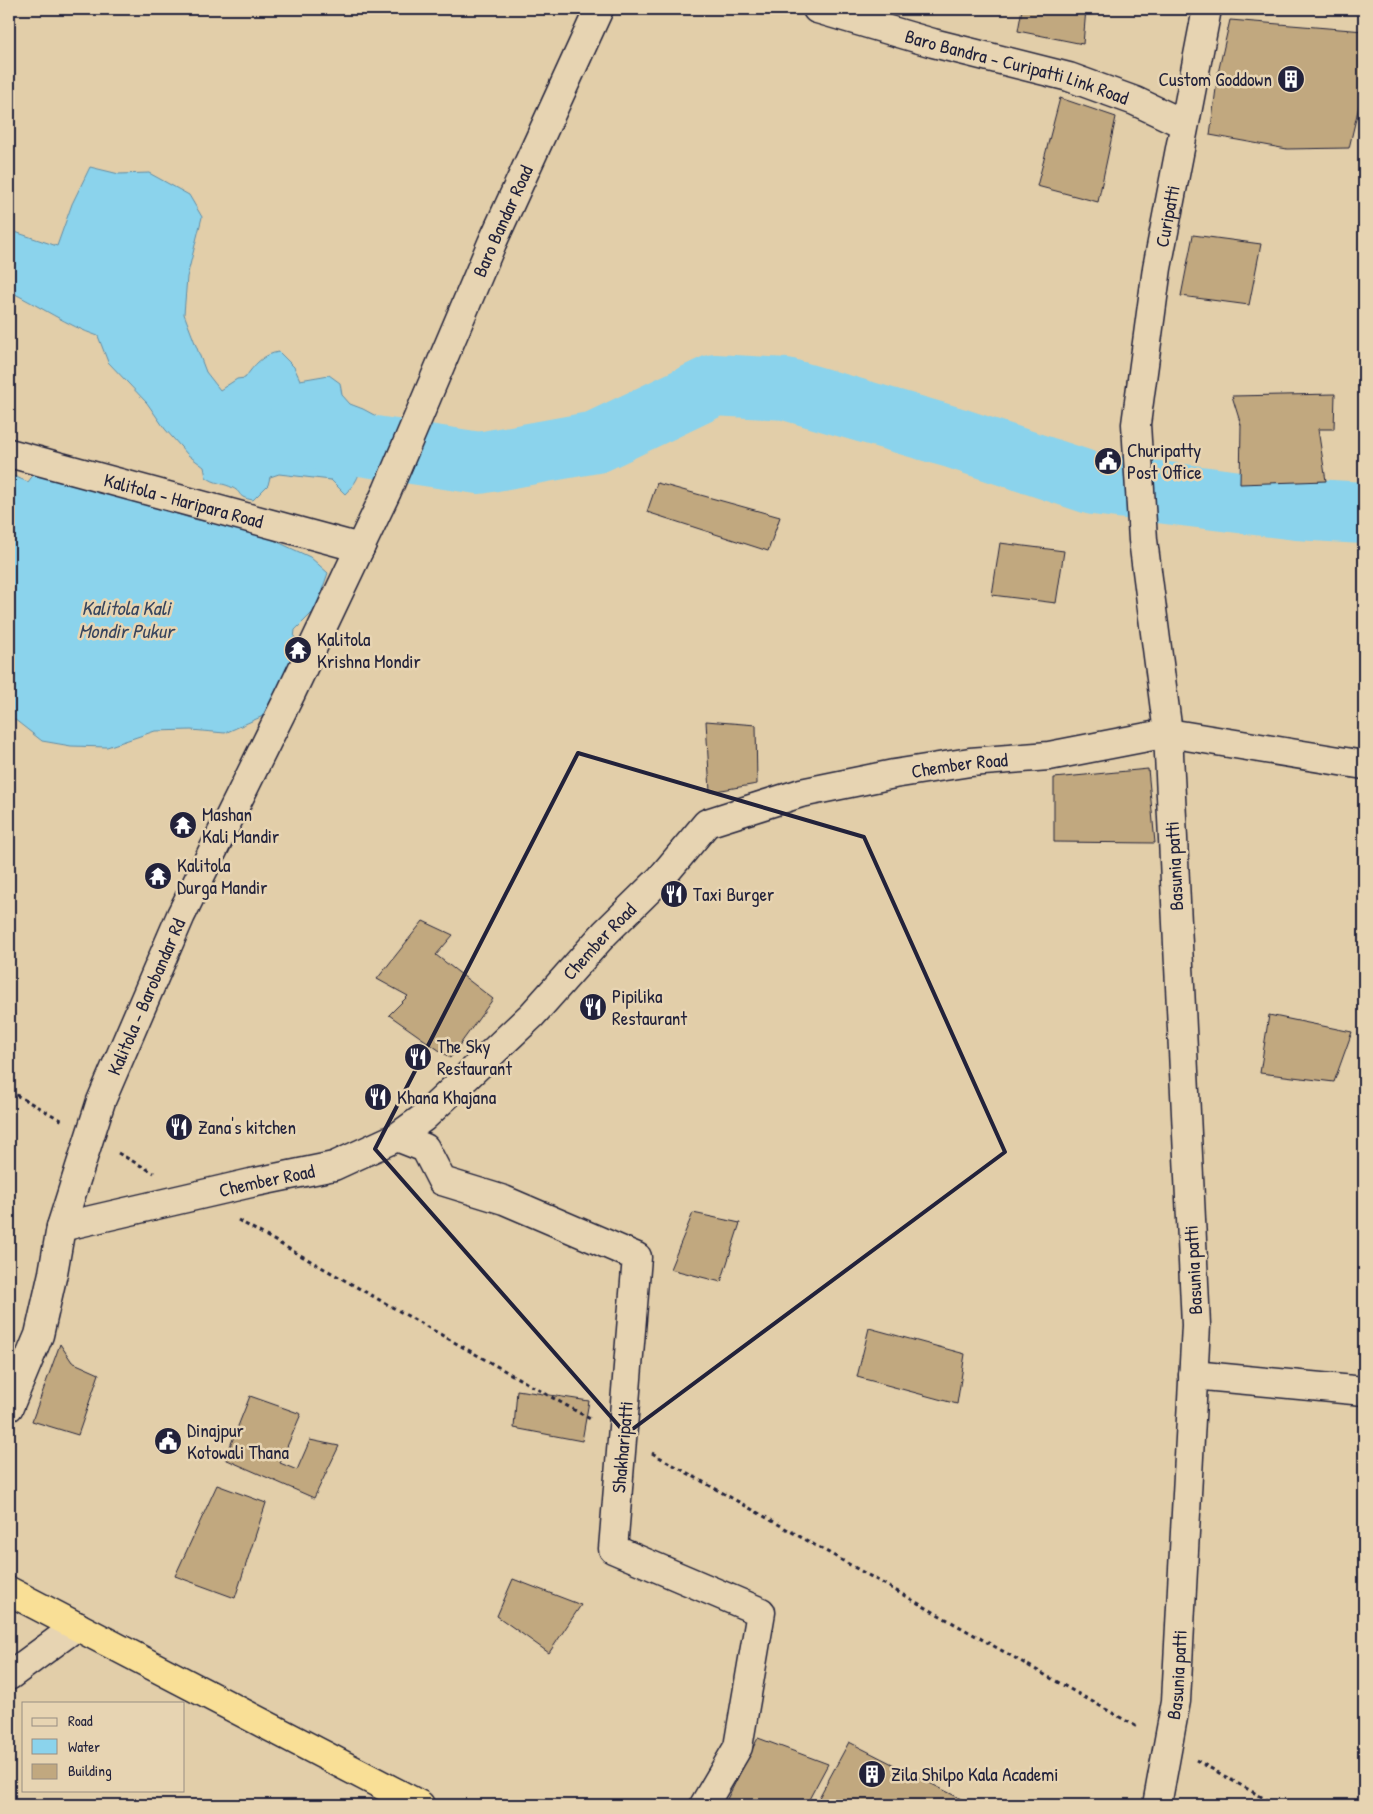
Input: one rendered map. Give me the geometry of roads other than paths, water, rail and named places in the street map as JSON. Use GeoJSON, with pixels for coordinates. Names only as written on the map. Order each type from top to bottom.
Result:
{"type":"FeatureCollection","features":[{"type":"Feature","properties":{"kind":"highway"},"geometry":{"type":"LineString","coordinates":[[9,1590],[420,1805]]}},
{"type":"Feature","properties":{"kind":"street","name":"Baro Bandar Road"},"geometry":{"type":"LineString","coordinates":[[395,471],[492,243],[599,9]]}},
{"type":"Feature","properties":{"kind":"street","name":"Baro Bandra - Curipatti Link Road"},"geometry":{"type":"LineString","coordinates":[[817,9],[933,43],[1069,77],[1135,101],[1184,124]]}},
{"type":"Feature","properties":{"kind":"street","name":"Curipatti"},"geometry":{"type":"LineString","coordinates":[[1143,540],[1136,424],[1157,268],[1207,9]]}},
{"type":"Feature","properties":{"kind":"street","name":"Kalitola - Haripara Road"},"geometry":{"type":"LineString","coordinates":[[9,453],[360,548]]}},
{"type":"Feature","properties":{"kind":"street","name":"Kalitola - Barobandar Rd"},"geometry":{"type":"LineString","coordinates":[[9,1407],[39,1335],[54,1273],[62,1227],[101,1101],[181,915],[291,693],[395,471]]}},
{"type":"Feature","properties":{"kind":"street","name":"Basunia patti"},"geometry":{"type":"LineString","coordinates":[[1143,540],[1168,733],[1196,1325],[1176,1701],[1157,1805]]}},
{"type":"Feature","properties":{"kind":"street"},"geometry":{"type":"LineString","coordinates":[[1168,733],[1364,765]]}},
{"type":"Feature","properties":{"kind":"street","name":"Chember Road"},"geometry":{"type":"LineString","coordinates":[[62,1227],[334,1166],[398,1137],[422,1118],[532,1015],[605,933],[660,878],[707,823],[801,793],[894,774],[970,762],[1049,756],[1168,733]]}},
{"type":"Feature","properties":{"kind":"street","name":"Shakharipatti"},"geometry":{"type":"LineString","coordinates":[[398,1137],[425,1148],[442,1180],[504,1200],[638,1257],[613,1549],[761,1612],[738,1746],[704,1805]]}},
{"type":"Feature","properties":{"kind":"street"},"geometry":{"type":"LineString","coordinates":[[1193,1375],[1364,1391]]}},
{"type":"Feature","properties":{"kind":"street"},"geometry":{"type":"LineString","coordinates":[[9,1676],[77,1626]]}},
{"type":"Feature","properties":{"kind":"water"},"geometry":{"type":"Polygon","coordinates":[[[90,167],[119,174],[149,173],[189,195],[202,217],[187,277],[184,314],[206,372],[220,390],[237,379],[245,378],[255,365],[264,358],[279,352],[294,367],[300,380],[329,375],[340,383],[342,395],[350,404],[376,416],[383,427],[379,440],[371,454],[358,446],[360,467],[358,477],[345,494],[331,480],[279,474],[270,477],[268,485],[253,500],[244,498],[230,486],[209,479],[206,477],[204,467],[188,455],[165,429],[147,403],[108,362],[98,336],[64,321],[9,291],[9,230],[57,246],[72,204],[90,167]]]}},
{"type":"Feature","properties":{"kind":"water","name":"Kalitola Kali Mondir Pukur"},"geometry":{"type":"Polygon","coordinates":[[[37,470],[193,519],[236,528],[269,538],[310,557],[328,573],[315,610],[295,630],[290,673],[263,716],[225,733],[191,730],[155,731],[107,747],[71,746],[42,741],[9,715],[9,474],[28,482],[37,470]]]}},
{"type":"Feature","properties":{"kind":"waterway"},"geometry":{"type":"LineString","coordinates":[[289,434],[479,463],[596,442],[715,385],[786,389],[955,438],[1094,484],[1297,509],[1364,513]]}},
{"type":"Feature","properties":{"kind":"place","name":"Custom Goddown"},"geometry":{"type":"Point","coordinates":[1291,79]}},
{"type":"Feature","properties":{"kind":"place","name":"Churipatty Post Office"},"geometry":{"type":"Point","coordinates":[1108,461]}},
{"type":"Feature","properties":{"kind":"place","name":"Kalitola Krishna Mondir"},"geometry":{"type":"Point","coordinates":[298,650]}},
{"type":"Feature","properties":{"kind":"place","name":"Mashan Kali Mandir"},"geometry":{"type":"Point","coordinates":[183,825]}},
{"type":"Feature","properties":{"kind":"place","name":"Kalitola Durga Mandir"},"geometry":{"type":"Point","coordinates":[158,876]}},
{"type":"Feature","properties":{"kind":"place","name":"Taxi Burger"},"geometry":{"type":"Point","coordinates":[674,894]}},
{"type":"Feature","properties":{"kind":"place","name":"Pipilika Restaurant"},"geometry":{"type":"Point","coordinates":[593,1007]}},
{"type":"Feature","properties":{"kind":"place","name":"The Sky Restaurant"},"geometry":{"type":"Point","coordinates":[418,1057]}},
{"type":"Feature","properties":{"kind":"place","name":"Khana Khajana"},"geometry":{"type":"Point","coordinates":[378,1097]}},
{"type":"Feature","properties":{"kind":"place","name":"Zana's kitchen"},"geometry":{"type":"Point","coordinates":[179,1127]}},
{"type":"Feature","properties":{"kind":"place","name":"Dinajpur Kotowali Thana"},"geometry":{"type":"Point","coordinates":[168,1441]}},
{"type":"Feature","properties":{"kind":"place","name":"Zila Shilpo Kala Academi"},"geometry":{"type":"Point","coordinates":[872,1774]}}]}
